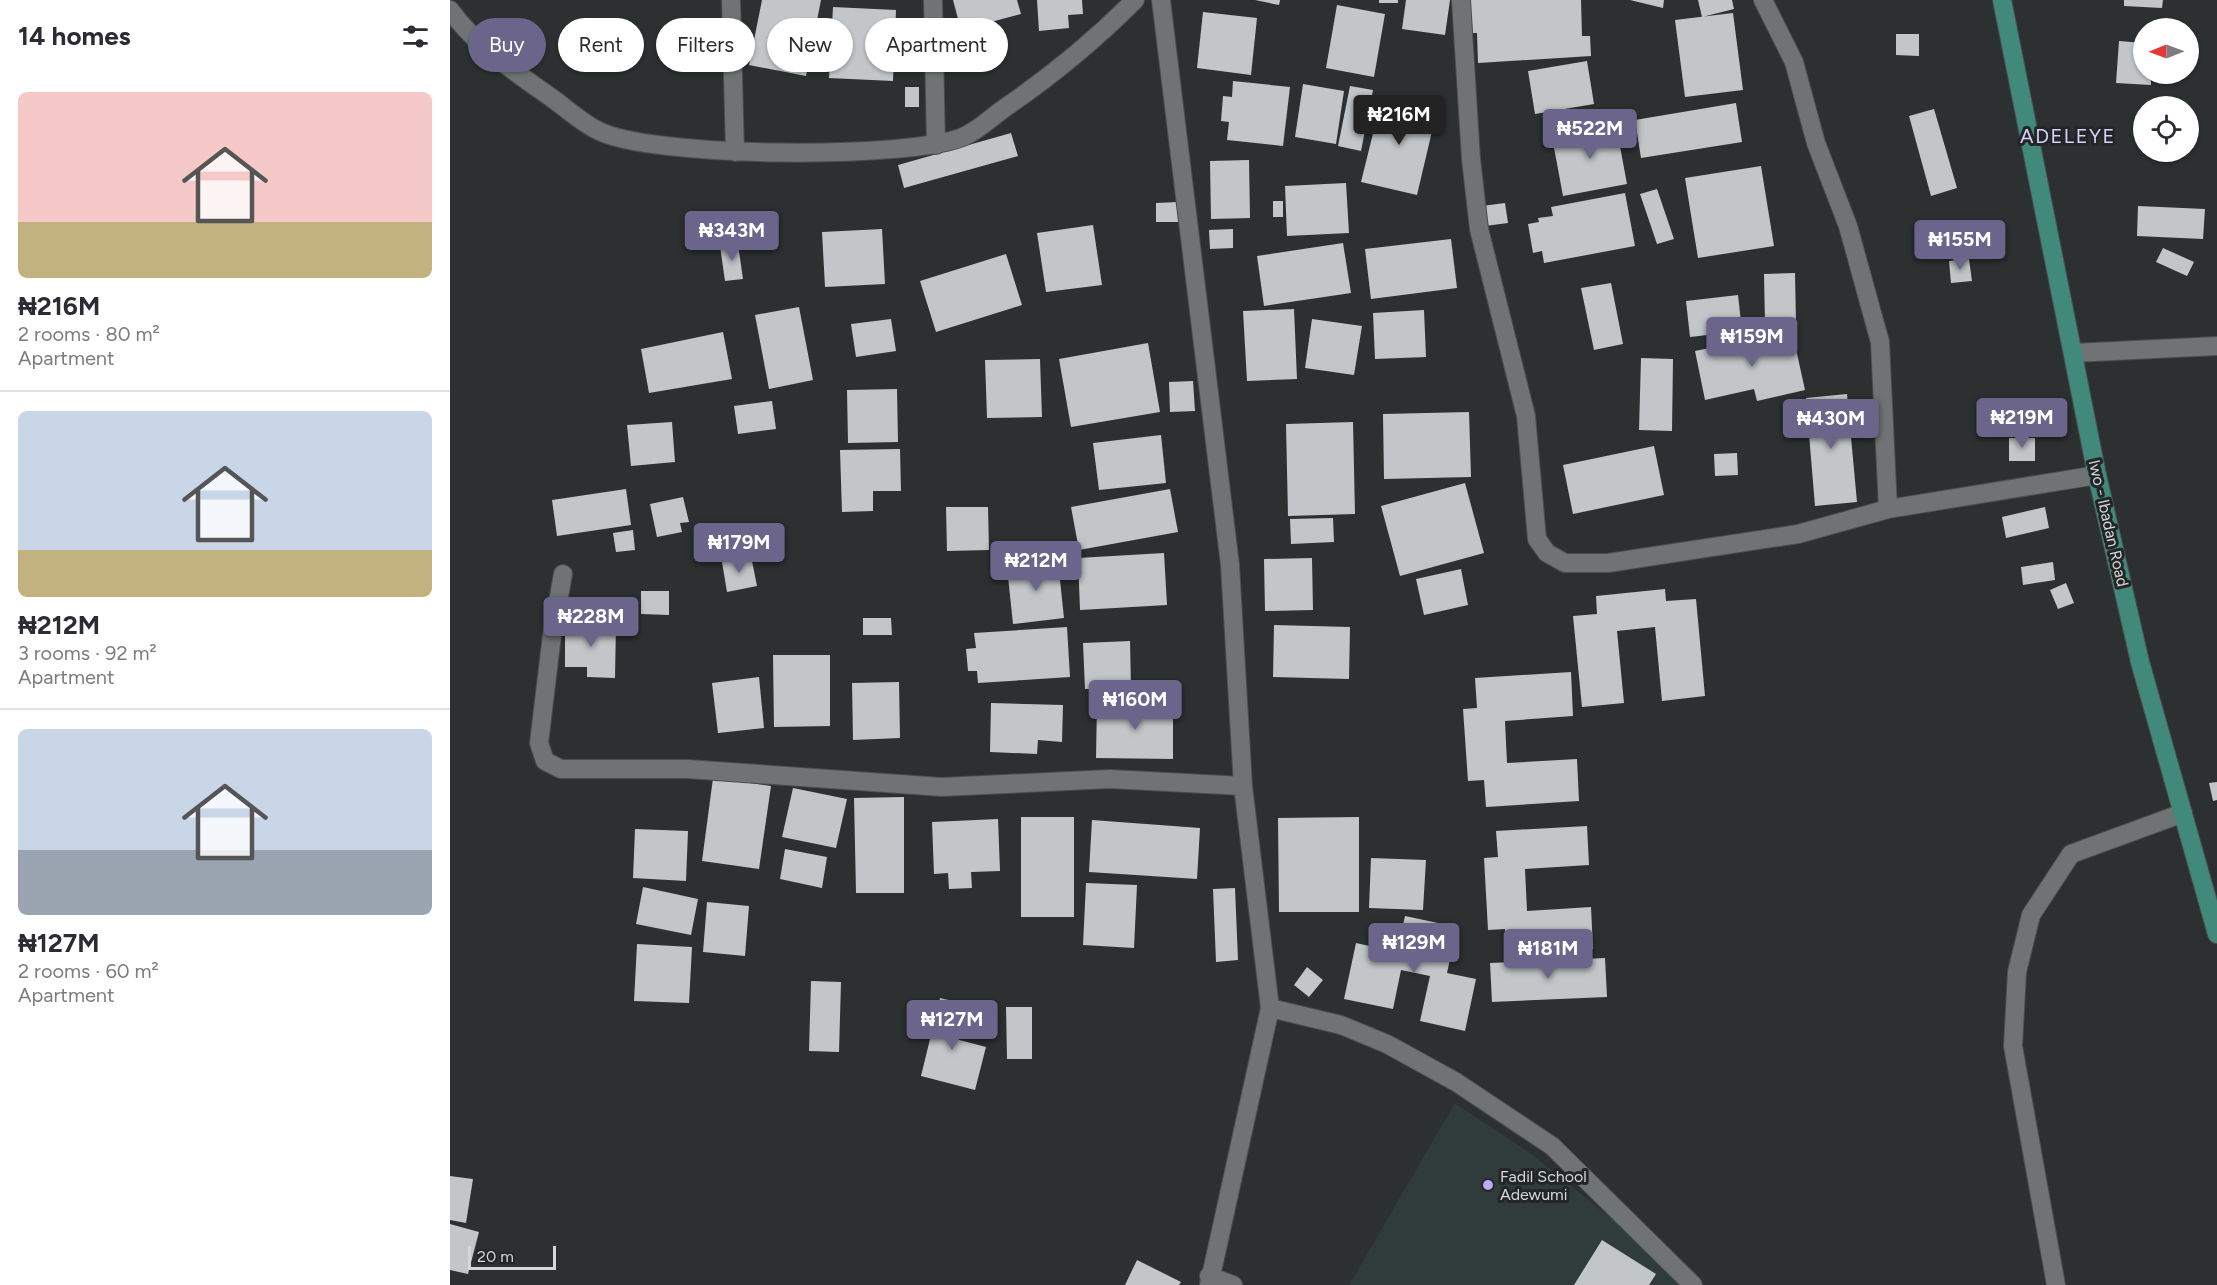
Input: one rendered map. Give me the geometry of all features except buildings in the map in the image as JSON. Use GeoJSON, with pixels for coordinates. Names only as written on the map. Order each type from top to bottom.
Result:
{"type":"FeatureCollection","features":[{"type":"Feature","properties":{"kind":"main road","name":"Iwo - Ibadan Road"},"geometry":{"type":"LineString","coordinates":[[2002,0],[2097,475],[2140,662],[2217,934]]}},
{"type":"Feature","properties":{"kind":"street"},"geometry":{"type":"LineString","coordinates":[[731,0],[735,152]]}},
{"type":"Feature","properties":{"kind":"street"},"geometry":{"type":"LineString","coordinates":[[933,0],[936,145]]}},
{"type":"Feature","properties":{"kind":"street"},"geometry":{"type":"LineString","coordinates":[[450,10],[464,29],[503,64],[598,131],[629,141],[735,152],[879,151],[936,145],[966,136],[1047,79],[1095,39],[1135,0]]}},
{"type":"Feature","properties":{"kind":"street"},"geometry":{"type":"LineString","coordinates":[[1161,0],[1230,565],[1243,786],[1270,1008],[1230,1199],[1209,1281],[1233,1285]]}},
{"type":"Feature","properties":{"kind":"street"},"geometry":{"type":"LineString","coordinates":[[1461,0],[1471,159],[1479,229],[1526,416],[1537,539],[1547,553],[1565,563],[1608,563],[1798,534],[1888,509],[2097,475]]}},
{"type":"Feature","properties":{"kind":"street"},"geometry":{"type":"LineString","coordinates":[[1763,0],[1794,62],[1816,143],[1848,226],[1880,342],[1888,509]]}},
{"type":"Feature","properties":{"kind":"street"},"geometry":{"type":"LineString","coordinates":[[2073,353],[2217,346]]}},
{"type":"Feature","properties":{"kind":"street"},"geometry":{"type":"LineString","coordinates":[[563,573],[552,635],[539,743],[545,761],[561,769],[688,769],[942,787],[1110,779],[1243,786]]}},
{"type":"Feature","properties":{"kind":"street"},"geometry":{"type":"LineString","coordinates":[[2056,1285],[2013,1046],[2017,972],[2031,915],[2071,854],[2183,813]]}},
{"type":"Feature","properties":{"kind":"street"},"geometry":{"type":"LineString","coordinates":[[1270,1008],[1341,1025],[1387,1044],[1456,1082],[1552,1146],[1693,1285]]}},
{"type":"Feature","properties":{"kind":"shaded area","name":"Fadil School Adewumi"},"geometry":{"type":"Polygon","coordinates":[[[1455,1103],[1529,1152],[1694,1285],[1349,1285],[1455,1103]]]}},
{"type":"Feature","properties":{"kind":"place","name":"Fadil School Adewumi"},"geometry":{"type":"Point","coordinates":[1488,1185]}},
{"type":"Feature","properties":{"kind":"district","name":"ADELEYE"},"geometry":{"type":"Point","coordinates":[2068,136]}}]}
